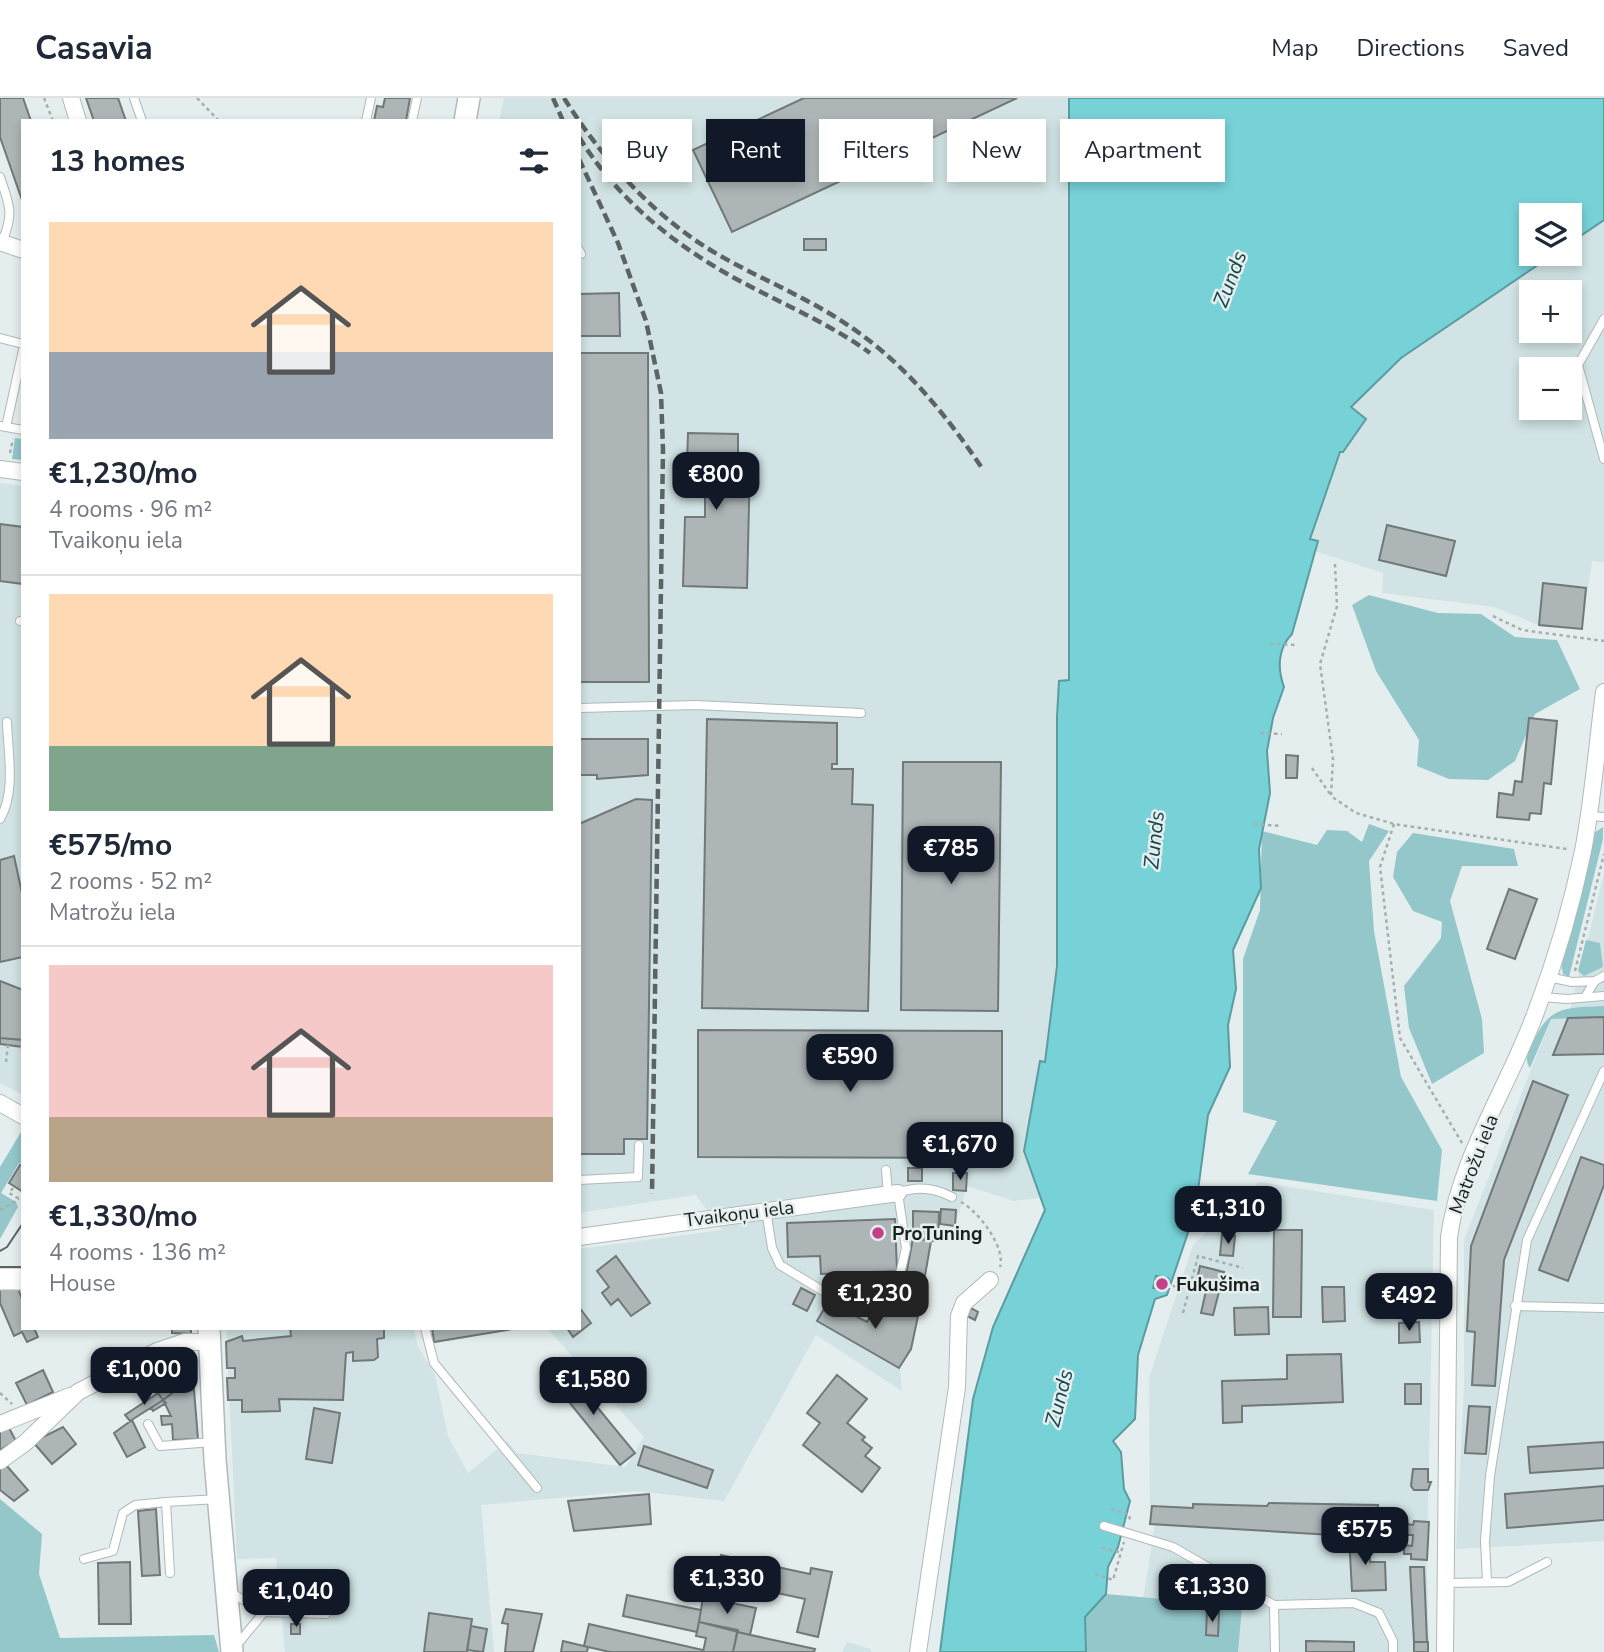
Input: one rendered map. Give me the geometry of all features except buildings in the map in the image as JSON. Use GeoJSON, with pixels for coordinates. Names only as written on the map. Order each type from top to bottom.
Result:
{"type":"FeatureCollection","features":[{"type":"Feature","properties":{"kind":"main road"},"geometry":{"type":"LineString","coordinates":[[466,119],[469,98]]}},
{"type":"Feature","properties":{"kind":"main road"},"geometry":{"type":"LineString","coordinates":[[0,1279],[21,1279]]}},
{"type":"Feature","properties":{"kind":"main road"},"geometry":{"type":"LineString","coordinates":[[209,1335],[213,1443],[232,1652]]}},
{"type":"Feature","properties":{"kind":"street"},"geometry":{"type":"LineString","coordinates":[[71,98],[77,119]]}},
{"type":"Feature","properties":{"kind":"street"},"geometry":{"type":"LineString","coordinates":[[1,242],[21,249]]}},
{"type":"Feature","properties":{"kind":"street","name":"Matrožu iela"},"geometry":{"type":"LineString","coordinates":[[1445,1652],[1449,1237],[1455,1201],[1542,997],[1583,851],[1596,816],[1604,692]]}},
{"type":"Feature","properties":{"kind":"street"},"geometry":{"type":"LineString","coordinates":[[0,1103],[21,1115]]}},
{"type":"Feature","properties":{"kind":"street","name":"Tvaikoņu iela"},"geometry":{"type":"LineString","coordinates":[[581,1237],[893,1193]]}},
{"type":"Feature","properties":{"kind":"street"},"geometry":{"type":"LineString","coordinates":[[918,1652],[957,1387],[959,1316],[964,1303],[990,1280]]}},
{"type":"Feature","properties":{"kind":"street"},"geometry":{"type":"LineString","coordinates":[[0,1424],[78,1392],[157,1351],[209,1335]]}},
{"type":"Feature","properties":{"kind":"street"},"geometry":{"type":"LineString","coordinates":[[0,1461],[25,1443],[78,1392]]}},
{"type":"Feature","properties":{"kind":"lane"},"geometry":{"type":"LineString","coordinates":[[134,98],[141,119]]}},
{"type":"Feature","properties":{"kind":"lane"},"geometry":{"type":"LineString","coordinates":[[366,119],[371,98]]}},
{"type":"Feature","properties":{"kind":"lane"},"geometry":{"type":"LineString","coordinates":[[412,119],[417,98]]}},
{"type":"Feature","properties":{"kind":"lane"},"geometry":{"type":"LineString","coordinates":[[0,177],[11,209],[11,222],[1,242]]}},
{"type":"Feature","properties":{"kind":"lane"},"geometry":{"type":"LineString","coordinates":[[1604,319],[1578,365],[1604,459]]}},
{"type":"Feature","properties":{"kind":"lane"},"geometry":{"type":"LineString","coordinates":[[0,338],[21,343]]}},
{"type":"Feature","properties":{"kind":"lane"},"geometry":{"type":"LineString","coordinates":[[6,427],[21,359]]}},
{"type":"Feature","properties":{"kind":"lane"},"geometry":{"type":"LineString","coordinates":[[581,708],[696,705],[861,713]]}},
{"type":"Feature","properties":{"kind":"lane"},"geometry":{"type":"LineString","coordinates":[[0,820],[8,807],[7,722]]}},
{"type":"Feature","properties":{"kind":"lane"},"geometry":{"type":"LineString","coordinates":[[1548,977],[1572,982],[1595,981],[1604,976]]}},
{"type":"Feature","properties":{"kind":"lane"},"geometry":{"type":"LineString","coordinates":[[1585,997],[1595,981]]}},
{"type":"Feature","properties":{"kind":"lane"},"geometry":{"type":"LineString","coordinates":[[1542,997],[1604,996]]}},
{"type":"Feature","properties":{"kind":"lane"},"geometry":{"type":"LineString","coordinates":[[1488,1582],[1485,1541],[1490,1476],[1527,1240],[1604,1071]]}},
{"type":"Feature","properties":{"kind":"lane"},"geometry":{"type":"LineString","coordinates":[[581,1180],[638,1177],[639,1145]]}},
{"type":"Feature","properties":{"kind":"lane"},"geometry":{"type":"LineString","coordinates":[[766,1210],[772,1248],[780,1265],[823,1291],[869,1299],[898,1283],[906,1248],[886,1170]]}},
{"type":"Feature","properties":{"kind":"lane"},"geometry":{"type":"LineString","coordinates":[[893,1193],[910,1188],[927,1189],[952,1197]]}},
{"type":"Feature","properties":{"kind":"lane"},"geometry":{"type":"LineString","coordinates":[[1515,1306],[1604,1308]]}},
{"type":"Feature","properties":{"kind":"lane"},"geometry":{"type":"LineString","coordinates":[[426,1330],[434,1363],[537,1488]]}},
{"type":"Feature","properties":{"kind":"lane"},"geometry":{"type":"LineString","coordinates":[[148,1424],[160,1446],[213,1443]]}},
{"type":"Feature","properties":{"kind":"lane"},"geometry":{"type":"LineString","coordinates":[[84,1559],[113,1551],[123,1513],[135,1505],[218,1499]]}},
{"type":"Feature","properties":{"kind":"lane"},"geometry":{"type":"LineString","coordinates":[[166,1502],[170,1573]]}},
{"type":"Feature","properties":{"kind":"lane"},"geometry":{"type":"LineString","coordinates":[[1104,1526],[1173,1547],[1274,1605],[1354,1603],[1379,1613],[1393,1641],[1394,1652]]}},
{"type":"Feature","properties":{"kind":"lane"},"geometry":{"type":"LineString","coordinates":[[1446,1583],[1508,1582],[1547,1562]]}},
{"type":"Feature","properties":{"kind":"lane"},"geometry":{"type":"LineString","coordinates":[[225,1589],[264,1612],[326,1614]]}},
{"type":"Feature","properties":{"kind":"lane"},"geometry":{"type":"LineString","coordinates":[[1274,1605],[1275,1652]]}},
{"type":"Feature","properties":{"kind":"lane"},"geometry":{"type":"LineString","coordinates":[[232,1652],[264,1612]]}},
{"type":"Feature","properties":{"kind":"path"},"geometry":{"type":"LineString","coordinates":[[44,98],[52,119]]}},
{"type":"Feature","properties":{"kind":"path"},"geometry":{"type":"LineString","coordinates":[[197,98],[217,119]]}},
{"type":"Feature","properties":{"kind":"path"},"geometry":{"type":"LineString","coordinates":[[6,427],[11,471]]}},
{"type":"Feature","properties":{"kind":"path"},"geometry":{"type":"LineString","coordinates":[[1331,796],[1332,759],[1320,664],[1337,606],[1335,564]]}},
{"type":"Feature","properties":{"kind":"path"},"geometry":{"type":"LineString","coordinates":[[1493,616],[1522,630],[1604,641]]}},
{"type":"Feature","properties":{"kind":"path"},"geometry":{"type":"LineString","coordinates":[[1270,644],[1298,645]]}},
{"type":"Feature","properties":{"kind":"path"},"geometry":{"type":"LineString","coordinates":[[1260,733],[1282,734]]}},
{"type":"Feature","properties":{"kind":"path"},"geometry":{"type":"LineString","coordinates":[[1312,768],[1331,796],[1356,813],[1394,824],[1583,851]]}},
{"type":"Feature","properties":{"kind":"path"},"geometry":{"type":"LineString","coordinates":[[1254,824],[1282,825]]}},
{"type":"Feature","properties":{"kind":"path"},"geometry":{"type":"LineString","coordinates":[[1394,824],[1380,867],[1400,1038],[1452,1132],[1474,1154]]}},
{"type":"Feature","properties":{"kind":"path"},"geometry":{"type":"LineString","coordinates":[[1573,978],[1604,854]]}},
{"type":"Feature","properties":{"kind":"path"},"geometry":{"type":"LineString","coordinates":[[6,1062],[8,1045]]}},
{"type":"Feature","properties":{"kind":"path"},"geometry":{"type":"LineString","coordinates":[[13,1188],[9,1193],[21,1200]]}},
{"type":"Feature","properties":{"kind":"path"},"geometry":{"type":"LineString","coordinates":[[952,1197],[980,1215],[1000,1250],[999,1270],[990,1280]]}},
{"type":"Feature","properties":{"kind":"path"},"geometry":{"type":"LineString","coordinates":[[0,1210],[21,1200]]}},
{"type":"Feature","properties":{"kind":"path"},"geometry":{"type":"LineString","coordinates":[[1183,1313],[1198,1256],[1243,1268]]}},
{"type":"Feature","properties":{"kind":"path"},"geometry":{"type":"LineString","coordinates":[[1166,1284],[1189,1290]]}},
{"type":"Feature","properties":{"kind":"path"},"geometry":{"type":"LineString","coordinates":[[1094,1574],[1113,1580],[1128,1533],[1130,1515],[1111,1509]]}},
{"type":"Feature","properties":{"kind":"path"},"geometry":{"type":"LineString","coordinates":[[1102,1548],[1120,1552]]}},
{"type":"Feature","properties":{"kind":"shaded area"},"geometry":{"type":"Polygon","coordinates":[[[504,98],[1069,98],[1069,119],[1060,119],[1060,182],[1069,182],[1069,681],[1059,681],[1057,718],[1057,966],[1045,1063],[1040,1062],[1024,1151],[1040,1198],[1014,1201],[967,1186],[955,1226],[940,1225],[938,1241],[931,1242],[911,1349],[900,1368],[902,1391],[816,1335],[724,1501],[636,1491],[481,1505],[494,1652],[285,1652],[276,1558],[237,1559],[226,1330],[414,1330],[417,1345],[435,1375],[448,1436],[468,1473],[507,1441],[517,1453],[626,1467],[644,1437],[549,1330],[581,1330],[581,1249],[722,1230],[696,1195],[581,1213],[581,119],[499,119],[504,98]]]}},
{"type":"Feature","properties":{"kind":"shaded area"},"geometry":{"type":"Polygon","coordinates":[[[1604,220],[1604,562],[1592,561],[1582,629],[1539,625],[1494,607],[1382,593],[1383,573],[1315,551],[1318,541],[1310,539],[1340,451],[1351,408],[1401,358],[1536,266],[1582,266],[1582,235],[1604,220]]]}},
{"type":"Feature","properties":{"kind":"shaded area"},"geometry":{"type":"Polygon","coordinates":[[[15,438],[21,439],[21,460],[12,459],[15,438]]]}},
{"type":"Feature","properties":{"kind":"shaded area"},"geometry":{"type":"Polygon","coordinates":[[[0,483],[21,486],[21,1094],[0,1083],[0,483]]]}},
{"type":"Feature","properties":{"kind":"shaded area"},"geometry":{"type":"Polygon","coordinates":[[[1369,595],[1438,613],[1481,614],[1515,637],[1557,640],[1580,689],[1535,714],[1515,761],[1488,780],[1449,779],[1417,766],[1419,740],[1376,671],[1352,605],[1369,595]]]}},
{"type":"Feature","properties":{"kind":"shaded area"},"geometry":{"type":"Polygon","coordinates":[[[1369,824],[1389,831],[1369,861],[1374,931],[1401,1077],[1442,1150],[1437,1201],[1248,1174],[1277,1121],[1243,1112],[1243,959],[1260,910],[1262,831],[1317,845],[1327,830],[1347,831],[1362,842],[1369,824]]]}},
{"type":"Feature","properties":{"kind":"shaded area"},"geometry":{"type":"Polygon","coordinates":[[[1603,827],[1603,839],[1569,977],[1563,974],[1561,963],[1594,833],[1603,827]]]}},
{"type":"Feature","properties":{"kind":"shaded area"},"geometry":{"type":"Polygon","coordinates":[[[1413,833],[1514,849],[1518,866],[1462,866],[1450,901],[1482,1019],[1484,1053],[1432,1084],[1409,1028],[1404,986],[1441,938],[1442,922],[1413,911],[1393,877],[1397,852],[1413,833]]]}},
{"type":"Feature","properties":{"kind":"shaded area"},"geometry":{"type":"Polygon","coordinates":[[[1604,873],[1604,1541],[1456,1549],[1464,1384],[1464,1240],[1551,1019],[1568,1018],[1604,873]]]}},
{"type":"Feature","properties":{"kind":"shaded area"},"geometry":{"type":"Polygon","coordinates":[[[1586,940],[1600,943],[1603,967],[1584,976],[1578,971],[1586,940]]]}},
{"type":"Feature","properties":{"kind":"shaded area"},"geometry":{"type":"Polygon","coordinates":[[[1604,1006],[1604,1017],[1551,1019],[1530,1068],[1527,1058],[1530,1049],[1539,1030],[1553,1015],[1579,1007],[1604,1006]]]}},
{"type":"Feature","properties":{"kind":"shaded area"},"geometry":{"type":"Polygon","coordinates":[[[21,1132],[21,1164],[1,1193],[16,1202],[18,1207],[0,1239],[0,1167],[21,1132]]]}},
{"type":"Feature","properties":{"kind":"shaded area"},"geometry":{"type":"Polygon","coordinates":[[[1259,1182],[1434,1210],[1427,1560],[1429,1652],[1238,1652],[1241,1606],[1143,1599],[1155,1525],[1150,1524],[1149,1378],[1193,1245],[1259,1182]]]}},
{"type":"Feature","properties":{"kind":"shaded area"},"geometry":{"type":"Polygon","coordinates":[[[0,1499],[42,1534],[39,1574],[60,1638],[214,1635],[219,1652],[0,1652],[0,1499]]]}},
{"type":"Feature","properties":{"kind":"shaded area"},"geometry":{"type":"Polygon","coordinates":[[[1106,1594],[1242,1606],[1238,1652],[1086,1652],[1085,1617],[1106,1594]]]}},
{"type":"Feature","properties":{"kind":"shaded area"},"geometry":{"type":"Polygon","coordinates":[[[847,1642],[871,1649],[871,1652],[842,1652],[847,1642]]]}},
{"type":"Feature","properties":{"kind":"water","name":"Zunds"},"geometry":{"type":"Polygon","coordinates":[[[1069,98],[1604,98],[1604,220],[1582,235],[1582,203],[1519,203],[1519,266],[1536,266],[1401,358],[1351,407],[1366,419],[1343,452],[1340,452],[1310,539],[1318,541],[1292,634],[1281,652],[1280,673],[1284,687],[1273,718],[1267,751],[1270,793],[1259,849],[1261,888],[1233,950],[1236,989],[1228,1025],[1230,1067],[1208,1115],[1197,1198],[1191,1204],[1194,1215],[1171,1283],[1168,1278],[1156,1276],[1153,1288],[1169,1289],[1167,1295],[1155,1299],[1138,1355],[1135,1419],[1113,1441],[1121,1452],[1124,1489],[1130,1501],[1118,1547],[1108,1567],[1106,1594],[1085,1617],[1086,1652],[940,1652],[973,1399],[993,1327],[1045,1210],[1024,1151],[1040,1061],[1045,1062],[1057,966],[1057,717],[1059,681],[1069,680],[1069,182],[1225,182],[1225,119],[1069,119],[1069,98]]]}},
{"type":"Feature","properties":{"kind":"tram line"},"geometry":{"type":"LineString","coordinates":[[0,1251],[7,1247],[21,1226]]}},
{"type":"Feature","properties":{"kind":"tram line"},"geometry":{"type":"LineString","coordinates":[[0,1267],[21,1267]]}},
{"type":"Feature","properties":{"kind":"railway"},"geometry":{"type":"LineString","coordinates":[[553,98],[562,119]]}},
{"type":"Feature","properties":{"kind":"railway"},"geometry":{"type":"LineString","coordinates":[[564,98],[577,119]]}},
{"type":"Feature","properties":{"kind":"railway"},"geometry":{"type":"LineString","coordinates":[[581,124],[629,183],[668,220],[712,251],[818,307],[872,342],[924,392],[982,468]]}},
{"type":"Feature","properties":{"kind":"railway"},"geometry":{"type":"LineString","coordinates":[[581,140],[611,181],[671,237],[716,267],[822,323],[870,353]]}},
{"type":"Feature","properties":{"kind":"railway"},"geometry":{"type":"LineString","coordinates":[[581,163],[618,243],[646,321],[661,393],[663,450],[652,1194]]}},
{"type":"Feature","properties":{"kind":"place","name":"ProTuning"},"geometry":{"type":"Point","coordinates":[878,1233]}},
{"type":"Feature","properties":{"kind":"place","name":"Fukušima"},"geometry":{"type":"Point","coordinates":[1162,1284]}}]}
